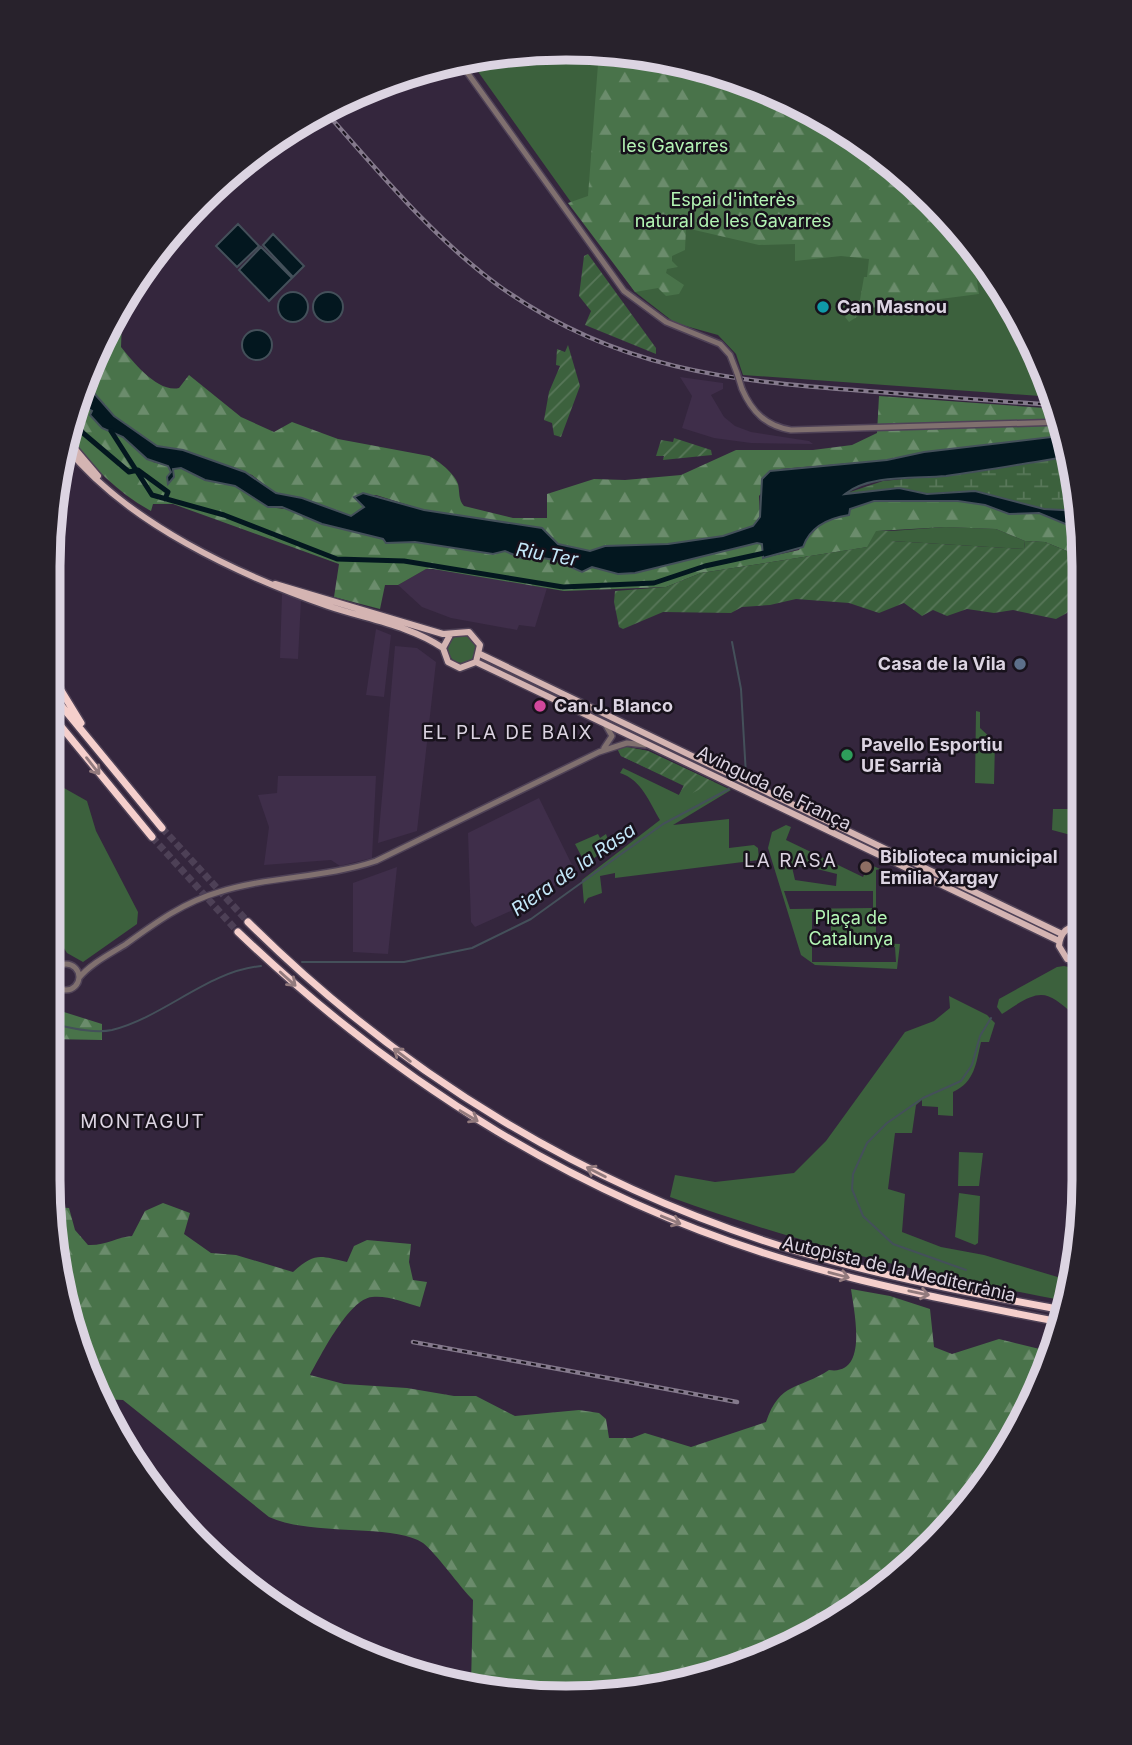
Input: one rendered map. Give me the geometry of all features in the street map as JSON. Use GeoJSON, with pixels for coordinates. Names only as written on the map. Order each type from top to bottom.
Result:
{"type":"FeatureCollection","features":[{"type":"Feature","properties":{"kind":"highway"},"geometry":{"type":"LineString","coordinates":[[60,689],[83,727],[140,803]]}},
{"type":"Feature","properties":{"kind":"highway"},"geometry":{"type":"LineString","coordinates":[[60,704],[162,828]]}},
{"type":"Feature","properties":{"kind":"highway"},"geometry":{"type":"LineString","coordinates":[[60,725],[152,837]]}},
{"type":"Feature","properties":{"kind":"highway","name":"Autopista de la Mediterrània"},"geometry":{"type":"LineString","coordinates":[[248,922],[358,1022],[412,1063],[509,1126],[642,1194],[790,1248],[896,1277],[1055,1308]]}},
{"type":"Feature","properties":{"kind":"highway","name":"Autopista de la Mediterrània"},"geometry":{"type":"LineString","coordinates":[[238,932],[355,1035],[428,1089],[492,1130],[618,1196],[709,1234],[783,1259],[895,1288],[1052,1320]]}},
{"type":"Feature","properties":{"kind":"main road"},"geometry":{"type":"LineString","coordinates":[[73,452],[108,488],[151,523],[189,546],[284,591],[431,640],[443,648]]}},
{"type":"Feature","properties":{"kind":"main road"},"geometry":{"type":"LineString","coordinates":[[273,584],[450,635]]}},
{"type":"Feature","properties":{"kind":"main road"},"geometry":{"type":"LineString","coordinates":[[458,631],[469,632],[481,645],[476,662],[467,668],[452,666],[445,658],[443,648],[450,635],[458,631]]}},
{"type":"Feature","properties":{"kind":"main road","name":"Avinguda de França"},"geometry":{"type":"LineString","coordinates":[[480,654],[1061,937]]}},
{"type":"Feature","properties":{"kind":"main road","name":"Avinguda de França"},"geometry":{"type":"LineString","coordinates":[[476,662],[1061,937]]}},
{"type":"Feature","properties":{"kind":"main road"},"geometry":{"type":"LineString","coordinates":[[1072,927],[1061,937],[1063,955],[1072,961]]}},
{"type":"Feature","properties":{"kind":"street"},"geometry":{"type":"LineString","coordinates":[[465,69],[624,291],[666,322],[720,344],[730,355],[749,404],[761,418],[791,430],[1051,422]]}},
{"type":"Feature","properties":{"kind":"street"},"geometry":{"type":"LineString","coordinates":[[599,752],[609,744],[612,736],[603,721]]}},
{"type":"Feature","properties":{"kind":"street"},"geometry":{"type":"LineString","coordinates":[[60,987],[69,989],[87,969],[182,907],[233,888],[340,871],[376,861],[599,752],[627,743],[652,746]]}},
{"type":"Feature","properties":{"kind":"street"},"geometry":{"type":"LineString","coordinates":[[60,965],[87,969]]}},
{"type":"Feature","properties":{"kind":"street"},"geometry":{"type":"LineString","coordinates":[[74,966],[79,978]]}},
{"type":"Feature","properties":{"kind":"shaded area"},"geometry":{"type":"Polygon","coordinates":[[[680,377],[723,383],[723,389],[711,395],[724,417],[735,426],[751,432],[809,441],[813,444],[751,443],[714,438],[682,428],[692,396],[680,377]]]}},
{"type":"Feature","properties":{"kind":"shaded area"},"geometry":{"type":"Polygon","coordinates":[[[426,569],[457,571],[547,588],[535,627],[519,625],[517,630],[451,618],[422,607],[398,585],[426,569]]]}},
{"type":"Feature","properties":{"kind":"shaded area"},"geometry":{"type":"Polygon","coordinates":[[[282,594],[301,600],[298,659],[280,658],[282,594]]]}},
{"type":"Feature","properties":{"kind":"shaded area"},"geometry":{"type":"Polygon","coordinates":[[[376,629],[391,635],[384,697],[366,695],[376,629]]]}},
{"type":"Feature","properties":{"kind":"shaded area"},"geometry":{"type":"Polygon","coordinates":[[[395,646],[417,648],[436,662],[417,831],[378,843],[395,646]]]}},
{"type":"Feature","properties":{"kind":"shaded area"},"geometry":{"type":"Polygon","coordinates":[[[278,776],[376,776],[372,858],[340,866],[331,860],[264,865],[269,827],[258,795],[277,793],[278,776]]]}},
{"type":"Feature","properties":{"kind":"shaded area"},"geometry":{"type":"Polygon","coordinates":[[[539,798],[575,871],[533,901],[475,927],[471,922],[468,833],[539,798]]]}},
{"type":"Feature","properties":{"kind":"shaded area"},"geometry":{"type":"Polygon","coordinates":[[[397,867],[388,954],[353,952],[353,883],[397,867]]]}},
{"type":"Feature","properties":{"kind":"green space","name":"Espai d'interès natural de les Gavarres"},"geometry":{"type":"Polygon","coordinates":[[[566,60],[665,69],[729,86],[819,127],[900,185],[947,232],[1005,313],[1043,396],[743,375],[736,354],[718,335],[675,323],[635,292],[475,68],[566,60]]]}},
{"type":"Feature","properties":{"kind":"green space","name":"les Gavarres"},"geometry":{"type":"Polygon","coordinates":[[[598,61],[665,69],[697,77],[729,86],[790,112],[819,127],[874,164],[924,208],[968,258],[975,268],[979,294],[870,308],[849,322],[845,317],[860,300],[869,259],[841,256],[795,261],[795,244],[759,245],[686,228],[685,250],[672,256],[672,261],[678,267],[667,269],[666,273],[684,285],[679,294],[666,296],[658,288],[635,292],[568,203],[588,196],[598,61]]]}},
{"type":"Feature","properties":{"kind":"green space"},"geometry":{"type":"Polygon","coordinates":[[[588,254],[656,348],[656,354],[585,325],[591,311],[579,296],[584,256],[588,254]]]}},
{"type":"Feature","properties":{"kind":"green space"},"geometry":{"type":"Polygon","coordinates":[[[122,323],[121,347],[147,375],[163,386],[179,388],[189,375],[241,417],[274,432],[292,422],[338,439],[429,456],[442,464],[453,476],[464,506],[513,518],[547,518],[547,494],[594,479],[625,480],[681,475],[736,450],[813,450],[852,445],[877,433],[879,396],[1047,408],[1055,436],[924,452],[887,460],[780,469],[759,496],[760,517],[753,526],[723,536],[668,544],[605,546],[590,551],[558,544],[542,528],[424,510],[376,495],[355,496],[365,507],[351,516],[342,515],[302,498],[276,494],[252,475],[183,450],[157,446],[114,416],[91,390],[122,323]]]}},
{"type":"Feature","properties":{"kind":"green space"},"geometry":{"type":"Polygon","coordinates":[[[568,345],[580,386],[561,437],[554,435],[552,423],[544,420],[549,392],[560,366],[556,365],[557,349],[565,352],[568,345]]]}},
{"type":"Feature","properties":{"kind":"green space"},"geometry":{"type":"Polygon","coordinates":[[[85,407],[92,411],[102,428],[123,437],[153,462],[168,466],[171,473],[167,477],[168,483],[173,469],[181,468],[205,480],[235,486],[268,507],[293,510],[330,526],[383,539],[386,543],[415,542],[493,554],[505,551],[521,558],[522,555],[556,560],[565,566],[655,567],[757,542],[762,544],[763,558],[799,550],[823,522],[849,515],[849,510],[873,501],[958,501],[985,505],[1009,514],[1039,513],[1070,526],[1072,553],[1045,542],[1025,541],[996,529],[945,527],[877,531],[868,547],[701,573],[666,587],[564,591],[426,569],[398,585],[385,585],[380,609],[334,597],[339,564],[173,504],[153,504],[151,511],[107,479],[75,444],[85,407]]]}},
{"type":"Feature","properties":{"kind":"green space"},"geometry":{"type":"Polygon","coordinates":[[[674,438],[711,450],[712,455],[663,460],[664,456],[656,456],[661,440],[673,442],[674,438]]]}},
{"type":"Feature","properties":{"kind":"green space"},"geometry":{"type":"Polygon","coordinates":[[[1060,456],[1069,510],[1044,509],[975,491],[927,494],[899,488],[844,494],[883,481],[976,472],[1060,456]]]}},
{"type":"Feature","properties":{"kind":"green space"},"geometry":{"type":"Polygon","coordinates":[[[945,527],[996,529],[1025,541],[1024,549],[891,541],[891,531],[945,527]]]}},
{"type":"Feature","properties":{"kind":"green space"},"geometry":{"type":"Polygon","coordinates":[[[876,531],[891,531],[891,541],[1024,549],[1025,541],[1045,542],[1072,553],[1072,605],[1067,613],[1056,619],[1013,610],[994,613],[967,609],[947,616],[933,610],[922,616],[904,603],[879,613],[849,603],[796,599],[770,605],[742,607],[731,613],[663,612],[623,629],[619,627],[614,602],[615,591],[666,587],[701,573],[867,547],[876,531]]]}},
{"type":"Feature","properties":{"kind":"green space"},"geometry":{"type":"Polygon","coordinates":[[[462,635],[472,639],[476,649],[472,659],[462,663],[452,659],[448,649],[452,639],[462,635]]]}},
{"type":"Feature","properties":{"kind":"green space"},"geometry":{"type":"Polygon","coordinates":[[[976,711],[980,712],[980,728],[995,742],[994,784],[975,783],[976,711]]]}},
{"type":"Feature","properties":{"kind":"green space"},"geometry":{"type":"Polygon","coordinates":[[[626,747],[648,751],[731,790],[673,825],[729,819],[729,848],[754,845],[758,848],[759,860],[615,878],[615,873],[600,876],[602,893],[588,898],[584,904],[582,880],[660,820],[639,786],[620,773],[623,768],[679,795],[684,786],[621,756],[618,750],[626,747]]]}},
{"type":"Feature","properties":{"kind":"green space"},"geometry":{"type":"Polygon","coordinates":[[[626,747],[648,751],[714,782],[683,798],[679,795],[684,785],[621,756],[618,750],[626,747]]]}},
{"type":"Feature","properties":{"kind":"green space"},"geometry":{"type":"Polygon","coordinates":[[[60,783],[64,788],[87,801],[96,831],[138,912],[137,924],[83,962],[67,953],[60,942],[60,783]]]}},
{"type":"Feature","properties":{"kind":"green space"},"geometry":{"type":"Polygon","coordinates":[[[1072,798],[1072,835],[1052,830],[1053,809],[1070,809],[1072,798]]]}},
{"type":"Feature","properties":{"kind":"green space","name":"Plaça de Catalunya"},"geometry":{"type":"Polygon","coordinates":[[[786,825],[791,827],[786,840],[863,877],[869,864],[880,869],[876,870],[876,943],[900,944],[897,969],[815,965],[801,955],[768,848],[772,832],[786,825]],[[805,866],[792,867],[795,880],[836,886],[837,874],[805,866]],[[784,891],[790,909],[873,908],[873,891],[784,891]],[[812,912],[812,962],[896,962],[895,947],[831,947],[831,912],[812,912]]]}},
{"type":"Feature","properties":{"kind":"green space"},"geometry":{"type":"Polygon","coordinates":[[[598,834],[600,838],[606,834],[610,845],[586,865],[575,844],[598,834]]]}},
{"type":"Feature","properties":{"kind":"green space"},"geometry":{"type":"Polygon","coordinates":[[[1057,967],[1072,968],[1072,1014],[1051,997],[1043,995],[1026,999],[1002,1014],[997,1007],[999,999],[1057,967]]]}},
{"type":"Feature","properties":{"kind":"green space"},"geometry":{"type":"Polygon","coordinates":[[[949,996],[987,1015],[995,1023],[989,1042],[981,1042],[970,1077],[953,1092],[953,1116],[938,1115],[938,1107],[922,1106],[922,1100],[916,1105],[912,1133],[895,1133],[888,1189],[905,1194],[902,1232],[941,1247],[984,1255],[1063,1279],[1058,1299],[964,1281],[866,1257],[768,1230],[670,1197],[675,1175],[715,1182],[794,1173],[826,1141],[905,1032],[934,1021],[950,1008],[949,996]]]}},
{"type":"Feature","properties":{"kind":"green space"},"geometry":{"type":"Polygon","coordinates":[[[60,1011],[102,1024],[102,1040],[60,1039],[60,1011]]]}},
{"type":"Feature","properties":{"kind":"green space"},"geometry":{"type":"Polygon","coordinates":[[[959,1152],[983,1153],[979,1186],[958,1186],[959,1152]]]}},
{"type":"Feature","properties":{"kind":"green space"},"geometry":{"type":"Polygon","coordinates":[[[959,1193],[980,1196],[978,1243],[975,1245],[955,1237],[959,1193]]]}},
{"type":"Feature","properties":{"kind":"green space"},"geometry":{"type":"Polygon","coordinates":[[[163,1203],[190,1213],[184,1234],[211,1253],[236,1255],[293,1272],[307,1261],[318,1257],[347,1262],[354,1246],[367,1240],[411,1244],[409,1262],[413,1280],[427,1282],[420,1307],[384,1297],[363,1300],[336,1329],[310,1375],[344,1384],[476,1396],[515,1416],[579,1410],[599,1413],[606,1419],[609,1438],[632,1438],[645,1433],[691,1447],[766,1422],[771,1409],[784,1393],[829,1370],[842,1369],[850,1363],[856,1340],[851,1289],[890,1296],[930,1309],[934,1347],[952,1354],[999,1339],[1043,1350],[1005,1432],[947,1513],[900,1560],[819,1618],[729,1659],[665,1676],[566,1686],[471,1677],[473,1600],[423,1543],[392,1533],[307,1527],[269,1517],[123,1400],[110,1399],[86,1342],[77,1310],[69,1278],[61,1208],[69,1208],[75,1230],[88,1245],[132,1236],[145,1211],[163,1203]]]}},
{"type":"Feature","properties":{"kind":"water"},"geometry":{"type":"Polygon","coordinates":[[[238,224],[259,246],[237,267],[216,246],[238,224]]]}},
{"type":"Feature","properties":{"kind":"water"},"geometry":{"type":"Polygon","coordinates":[[[273,234],[304,266],[293,277],[263,245],[273,234]]]}},
{"type":"Feature","properties":{"kind":"water"},"geometry":{"type":"Polygon","coordinates":[[[261,247],[292,278],[269,301],[239,270],[261,247]]]}},
{"type":"Feature","properties":{"kind":"water"},"geometry":{"type":"Polygon","coordinates":[[[293,292],[304,296],[308,307],[304,318],[293,322],[282,318],[278,307],[282,296],[293,292]]]}},
{"type":"Feature","properties":{"kind":"water"},"geometry":{"type":"Polygon","coordinates":[[[328,292],[339,296],[343,307],[339,318],[328,322],[317,318],[313,307],[317,296],[328,292]]]}},
{"type":"Feature","properties":{"kind":"water"},"geometry":{"type":"Polygon","coordinates":[[[257,330],[268,334],[272,345],[268,356],[257,360],[246,356],[242,345],[246,334],[257,330]]]}},
{"type":"Feature","properties":{"kind":"water","name":"Riu Ter"},"geometry":{"type":"Polygon","coordinates":[[[91,390],[114,416],[157,446],[183,450],[245,472],[276,493],[302,498],[351,516],[364,507],[354,497],[363,493],[424,510],[542,528],[558,544],[590,551],[605,546],[668,544],[723,536],[753,526],[760,517],[762,479],[770,471],[887,460],[924,452],[1055,436],[1059,458],[946,476],[880,480],[845,494],[899,488],[927,494],[975,491],[1044,509],[1069,510],[1070,526],[1039,513],[1009,514],[985,505],[958,501],[874,501],[850,509],[849,515],[834,518],[821,525],[810,534],[803,547],[763,558],[762,544],[757,543],[635,573],[618,574],[592,567],[582,572],[555,560],[523,555],[521,558],[505,551],[493,554],[415,542],[386,543],[383,539],[322,524],[282,507],[268,507],[235,486],[205,480],[181,468],[173,469],[174,477],[168,484],[167,477],[171,472],[168,466],[147,459],[123,437],[102,428],[90,415],[92,411],[85,407],[91,390]]]}},
{"type":"Feature","properties":{"kind":"waterway"},"geometry":{"type":"LineString","coordinates":[[79,428],[129,472],[138,470],[168,492],[165,499]]}},
{"type":"Feature","properties":{"kind":"waterway"},"geometry":{"type":"LineString","coordinates":[[111,431],[152,495],[224,515],[337,559],[404,561],[563,587],[654,583],[705,566],[769,552]]}},
{"type":"Feature","properties":{"kind":"waterway","name":"Riera de la Rasa"},"geometry":{"type":"LineString","coordinates":[[732,642],[741,689],[746,775]]}},
{"type":"Feature","properties":{"kind":"waterway","name":"Riera de la Rasa"},"geometry":{"type":"LineString","coordinates":[[302,962],[404,962],[472,948],[531,919],[663,824],[729,789]]}},
{"type":"Feature","properties":{"kind":"waterway"},"geometry":{"type":"LineString","coordinates":[[60,1026],[89,1031],[112,1030],[150,1015],[223,976],[261,966]]}},
{"type":"Feature","properties":{"kind":"waterway"},"geometry":{"type":"LineString","coordinates":[[966,1270],[893,1244],[863,1216],[852,1189],[853,1174],[867,1143],[887,1123],[923,1098],[961,1081],[972,1065],[980,1036],[991,1018]]}},
{"type":"Feature","properties":{"kind":"tunnel"},"geometry":{"type":"LineString","coordinates":[[162,828],[248,922]]}},
{"type":"Feature","properties":{"kind":"tunnel"},"geometry":{"type":"LineString","coordinates":[[152,837],[238,932]]}},
{"type":"Feature","properties":{"kind":"railway"},"geometry":{"type":"LineString","coordinates":[[331,118],[428,225],[474,267],[542,314],[586,336],[674,366],[767,382],[1046,404]]}},
{"type":"Feature","properties":{"kind":"railway"},"geometry":{"type":"LineString","coordinates":[[413,1342],[737,1402]]}},
{"type":"Feature","properties":{"kind":"place","name":"Can Masnou"},"geometry":{"type":"Point","coordinates":[823,307]}},
{"type":"Feature","properties":{"kind":"place","name":"Casa de la Vila"},"geometry":{"type":"Point","coordinates":[1020,664]}},
{"type":"Feature","properties":{"kind":"place","name":"Can J. Blanco"},"geometry":{"type":"Point","coordinates":[540,706]}},
{"type":"Feature","properties":{"kind":"place","name":"Pavello Esportiu UE Sarrià"},"geometry":{"type":"Point","coordinates":[847,755]}},
{"type":"Feature","properties":{"kind":"place","name":"Biblioteca municipal Emilia Xargay"},"geometry":{"type":"Point","coordinates":[866,867]}},
{"type":"Feature","properties":{"kind":"district","name":"EL PLA DE BAIX"},"geometry":{"type":"Point","coordinates":[508,732]}},
{"type":"Feature","properties":{"kind":"district","name":"LA RASA"},"geometry":{"type":"Point","coordinates":[791,860]}},
{"type":"Feature","properties":{"kind":"district","name":"MONTAGUT"},"geometry":{"type":"Point","coordinates":[143,1121]}}]}
